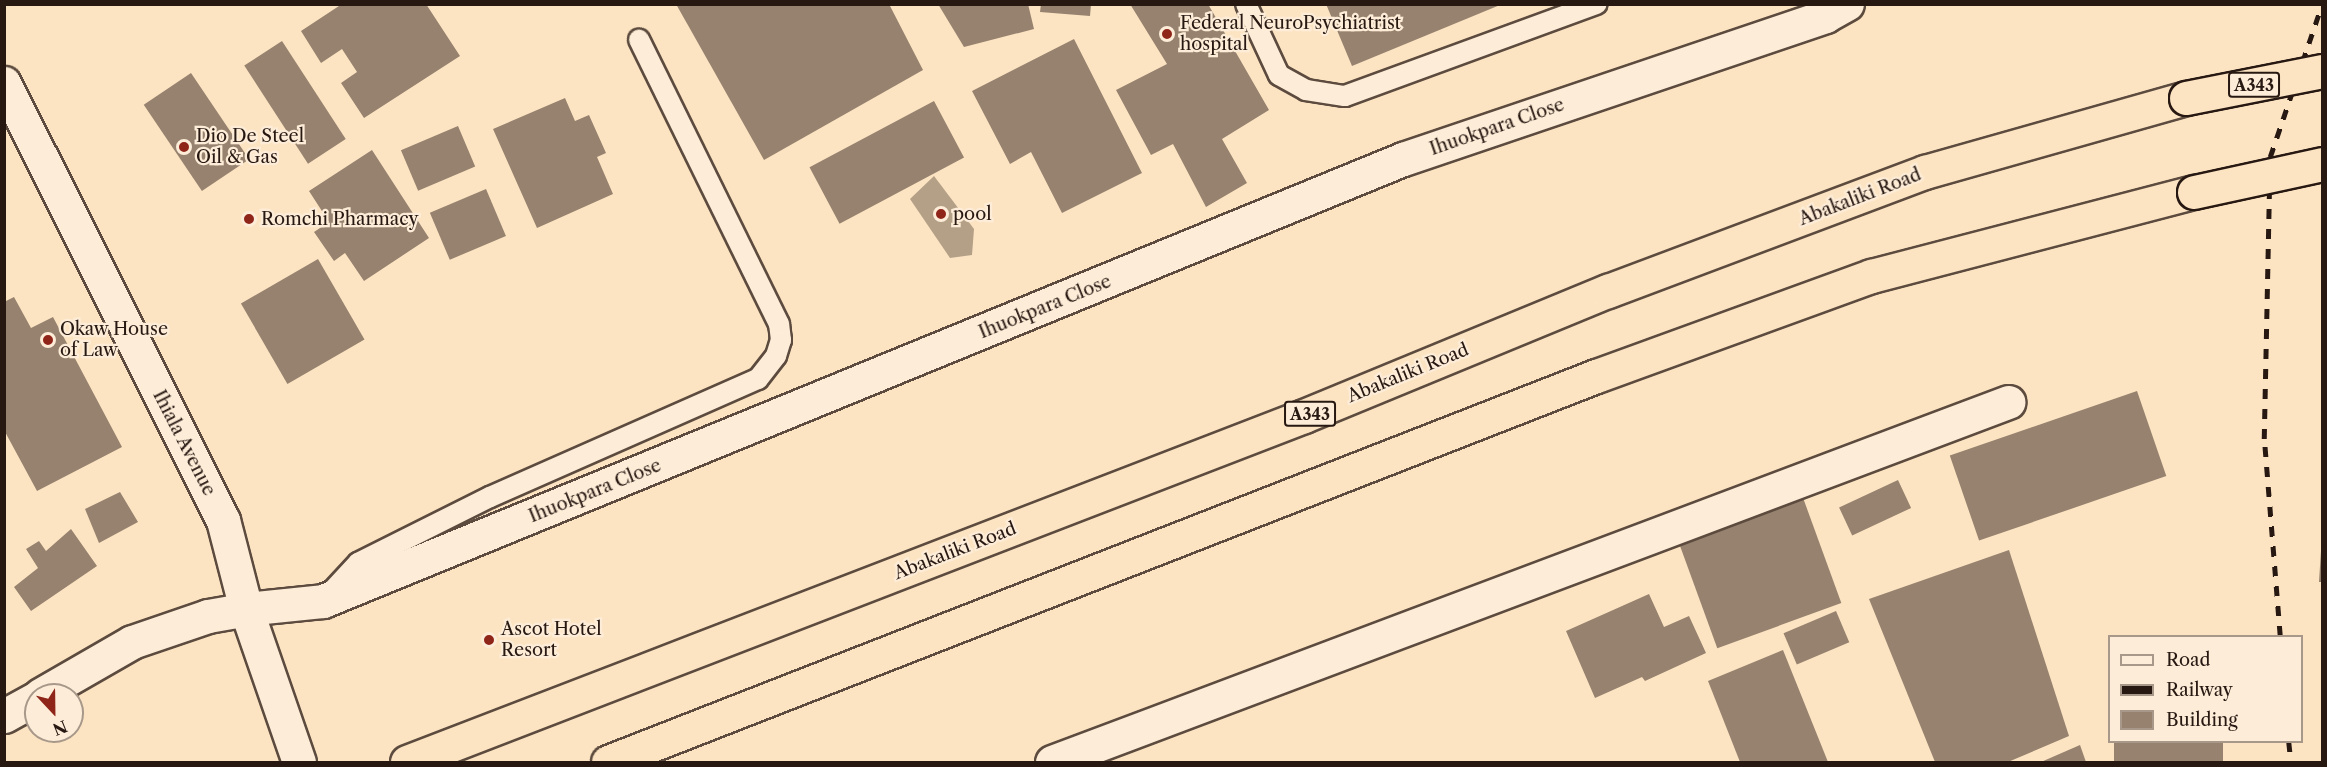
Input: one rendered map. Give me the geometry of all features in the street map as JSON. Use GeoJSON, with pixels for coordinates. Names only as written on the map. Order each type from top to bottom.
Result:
{"type":"FeatureCollection","features":[{"type":"Feature","properties":{"kind":"highway","name":"Abakaliki Road"},"geometry":{"type":"LineString","coordinates":[[407,762],[537,714],[1304,416],[1608,291],[1925,172],[2186,98],[2322,72]]}},
{"type":"Feature","properties":{"kind":"highway"},"geometry":{"type":"LineString","coordinates":[[608,762],[1596,376],[1871,276],[2194,192],[2322,164]]}},
{"type":"Feature","properties":{"kind":"street","name":"Ihuokpara Close"},"geometry":{"type":"LineString","coordinates":[[246,609],[323,601],[1403,159],[1825,16],[1847,4]]}},
{"type":"Feature","properties":{"kind":"street","name":"Ihiala Avenue"},"geometry":{"type":"LineString","coordinates":[[4,83],[223,520],[246,609],[299,762]]}},
{"type":"Feature","properties":{"kind":"street"},"geometry":{"type":"LineString","coordinates":[[1052,762],[2008,402]]}},
{"type":"Feature","properties":{"kind":"street"},"geometry":{"type":"LineString","coordinates":[[61,683],[132,642],[208,616],[246,609]]}},
{"type":"Feature","properties":{"kind":"street"},"geometry":{"type":"LineString","coordinates":[[4,716],[24,705]]}},
{"type":"Feature","properties":{"kind":"lane"},"geometry":{"type":"LineString","coordinates":[[1246,4],[1279,75],[1306,90],[1345,96],[1597,4]]}},
{"type":"Feature","properties":{"kind":"lane"},"geometry":{"type":"LineString","coordinates":[[323,601],[358,564],[490,497],[758,379],[776,356],[781,340],[779,324],[639,40]]}},
{"type":"Feature","properties":{"kind":"shaded area","name":"pool"},"geometry":{"type":"Polygon","coordinates":[[[934,176],[974,229],[972,255],[950,258],[910,199],[934,176]]]}},
{"type":"Feature","properties":{"kind":"building"},"geometry":{"type":"Polygon","coordinates":[[[342,4],[426,4],[460,56],[364,118],[341,83],[357,72],[342,49],[321,63],[301,31],[342,4]]]}},
{"type":"Feature","properties":{"kind":"building"},"geometry":{"type":"Polygon","coordinates":[[[676,4],[889,4],[923,70],[764,160],[676,4]]]}},
{"type":"Feature","properties":{"kind":"building"},"geometry":{"type":"Polygon","coordinates":[[[938,4],[1028,4],[1034,29],[964,47],[938,4]]]}},
{"type":"Feature","properties":{"kind":"building"},"geometry":{"type":"Polygon","coordinates":[[[1041,4],[1091,4],[1090,16],[1040,12],[1041,4]]]}},
{"type":"Feature","properties":{"kind":"building"},"geometry":{"type":"Polygon","coordinates":[[[1130,4],[1208,4],[1269,110],[1222,139],[1247,183],[1206,207],[1173,144],[1151,155],[1116,90],[1167,64],[1130,4]]]}},
{"type":"Feature","properties":{"kind":"building"},"geometry":{"type":"Polygon","coordinates":[[[1326,4],[1500,4],[1500,5],[1352,66],[1326,4]]]}},
{"type":"Feature","properties":{"kind":"building"},"geometry":{"type":"Polygon","coordinates":[[[1074,39],[1142,173],[1062,213],[1031,152],[1010,164],[972,91],[1074,39]]]}},
{"type":"Feature","properties":{"kind":"building"},"geometry":{"type":"Polygon","coordinates":[[[282,41],[346,139],[308,164],[244,66],[282,41]]]}},
{"type":"Feature","properties":{"kind":"building"},"geometry":{"type":"Polygon","coordinates":[[[191,73],[249,159],[202,191],[144,105],[191,73]]]}},
{"type":"Feature","properties":{"kind":"building"},"geometry":{"type":"Polygon","coordinates":[[[565,98],[575,121],[589,115],[606,153],[597,157],[613,194],[537,228],[493,129],[565,98]]]}},
{"type":"Feature","properties":{"kind":"building"},"geometry":{"type":"Polygon","coordinates":[[[934,101],[964,158],[840,224],[810,167],[934,101]]]}},
{"type":"Feature","properties":{"kind":"building"},"geometry":{"type":"Polygon","coordinates":[[[458,126],[475,167],[418,191],[401,150],[458,126]]]}},
{"type":"Feature","properties":{"kind":"building"},"geometry":{"type":"Polygon","coordinates":[[[372,150],[429,238],[364,281],[345,253],[334,261],[314,232],[329,222],[309,191],[372,150]]]}},
{"type":"Feature","properties":{"kind":"building"},"geometry":{"type":"Polygon","coordinates":[[[486,189],[506,236],[450,260],[430,213],[486,189]]]}},
{"type":"Feature","properties":{"kind":"building"},"geometry":{"type":"Polygon","coordinates":[[[318,259],[365,340],[287,384],[241,304],[318,259]]]}},
{"type":"Feature","properties":{"kind":"building"},"geometry":{"type":"Polygon","coordinates":[[[14,297],[31,328],[53,317],[122,447],[37,491],[4,430],[4,302],[14,297]]]}},
{"type":"Feature","properties":{"kind":"building"},"geometry":{"type":"Polygon","coordinates":[[[2137,391],[2166,476],[1979,541],[1950,455],[2137,391]]]}},
{"type":"Feature","properties":{"kind":"building"},"geometry":{"type":"Polygon","coordinates":[[[1898,480],[1911,508],[1852,536],[1839,507],[1898,480]]]}},
{"type":"Feature","properties":{"kind":"building"},"geometry":{"type":"Polygon","coordinates":[[[120,492],[138,522],[99,543],[85,509],[120,492]]]}},
{"type":"Feature","properties":{"kind":"building"},"geometry":{"type":"Polygon","coordinates":[[[1802,495],[1841,603],[1717,648],[1678,540],[1802,495]]]}},
{"type":"Feature","properties":{"kind":"building"},"geometry":{"type":"Polygon","coordinates":[[[71,529],[97,566],[31,611],[14,587],[38,568],[26,549],[39,541],[46,551],[71,529]]]}},
{"type":"Feature","properties":{"kind":"building"},"geometry":{"type":"Polygon","coordinates":[[[2009,550],[2069,736],[2008,762],[1935,762],[1869,599],[2009,550]]]}},
{"type":"Feature","properties":{"kind":"building"},"geometry":{"type":"Polygon","coordinates":[[[2321,551],[2322,582],[2319,582],[2321,551]]]}},
{"type":"Feature","properties":{"kind":"building"},"geometry":{"type":"Polygon","coordinates":[[[1649,594],[1664,627],[1689,616],[1706,653],[1645,681],[1642,677],[1595,698],[1566,631],[1649,594]]]}},
{"type":"Feature","properties":{"kind":"building"},"geometry":{"type":"Polygon","coordinates":[[[1836,611],[1849,642],[1797,665],[1784,633],[1836,611]]]}},
{"type":"Feature","properties":{"kind":"building"},"geometry":{"type":"Polygon","coordinates":[[[1783,650],[1828,762],[1740,762],[1708,681],[1783,650]]]}},
{"type":"Feature","properties":{"kind":"building"},"geometry":{"type":"Polygon","coordinates":[[[2114,743],[2223,743],[2223,762],[2114,762],[2114,743]]]}},
{"type":"Feature","properties":{"kind":"building"},"geometry":{"type":"Polygon","coordinates":[[[2080,745],[2086,762],[2041,762],[2080,745]]]}},
{"type":"Feature","properties":{"kind":"railway"},"geometry":{"type":"LineString","coordinates":[[2280,635],[2264,439],[2270,157],[2322,4]]}},
{"type":"Feature","properties":{"kind":"railway"},"geometry":{"type":"LineString","coordinates":[[2289,743],[2291,762]]}},
{"type":"Feature","properties":{"kind":"place","name":"Federal NeuroPsychiatrist hospital"},"geometry":{"type":"Point","coordinates":[1167,34]}},
{"type":"Feature","properties":{"kind":"place","name":"Dio De Steel Oil & Gas"},"geometry":{"type":"Point","coordinates":[184,147]}},
{"type":"Feature","properties":{"kind":"place","name":"pool"},"geometry":{"type":"Point","coordinates":[941,214]}},
{"type":"Feature","properties":{"kind":"place","name":"Romchi Pharmacy"},"geometry":{"type":"Point","coordinates":[249,219]}},
{"type":"Feature","properties":{"kind":"place","name":"Okaw House of Law"},"geometry":{"type":"Point","coordinates":[48,340]}},
{"type":"Feature","properties":{"kind":"place","name":"Ascot Hotel Resort"},"geometry":{"type":"Point","coordinates":[489,640]}}]}
